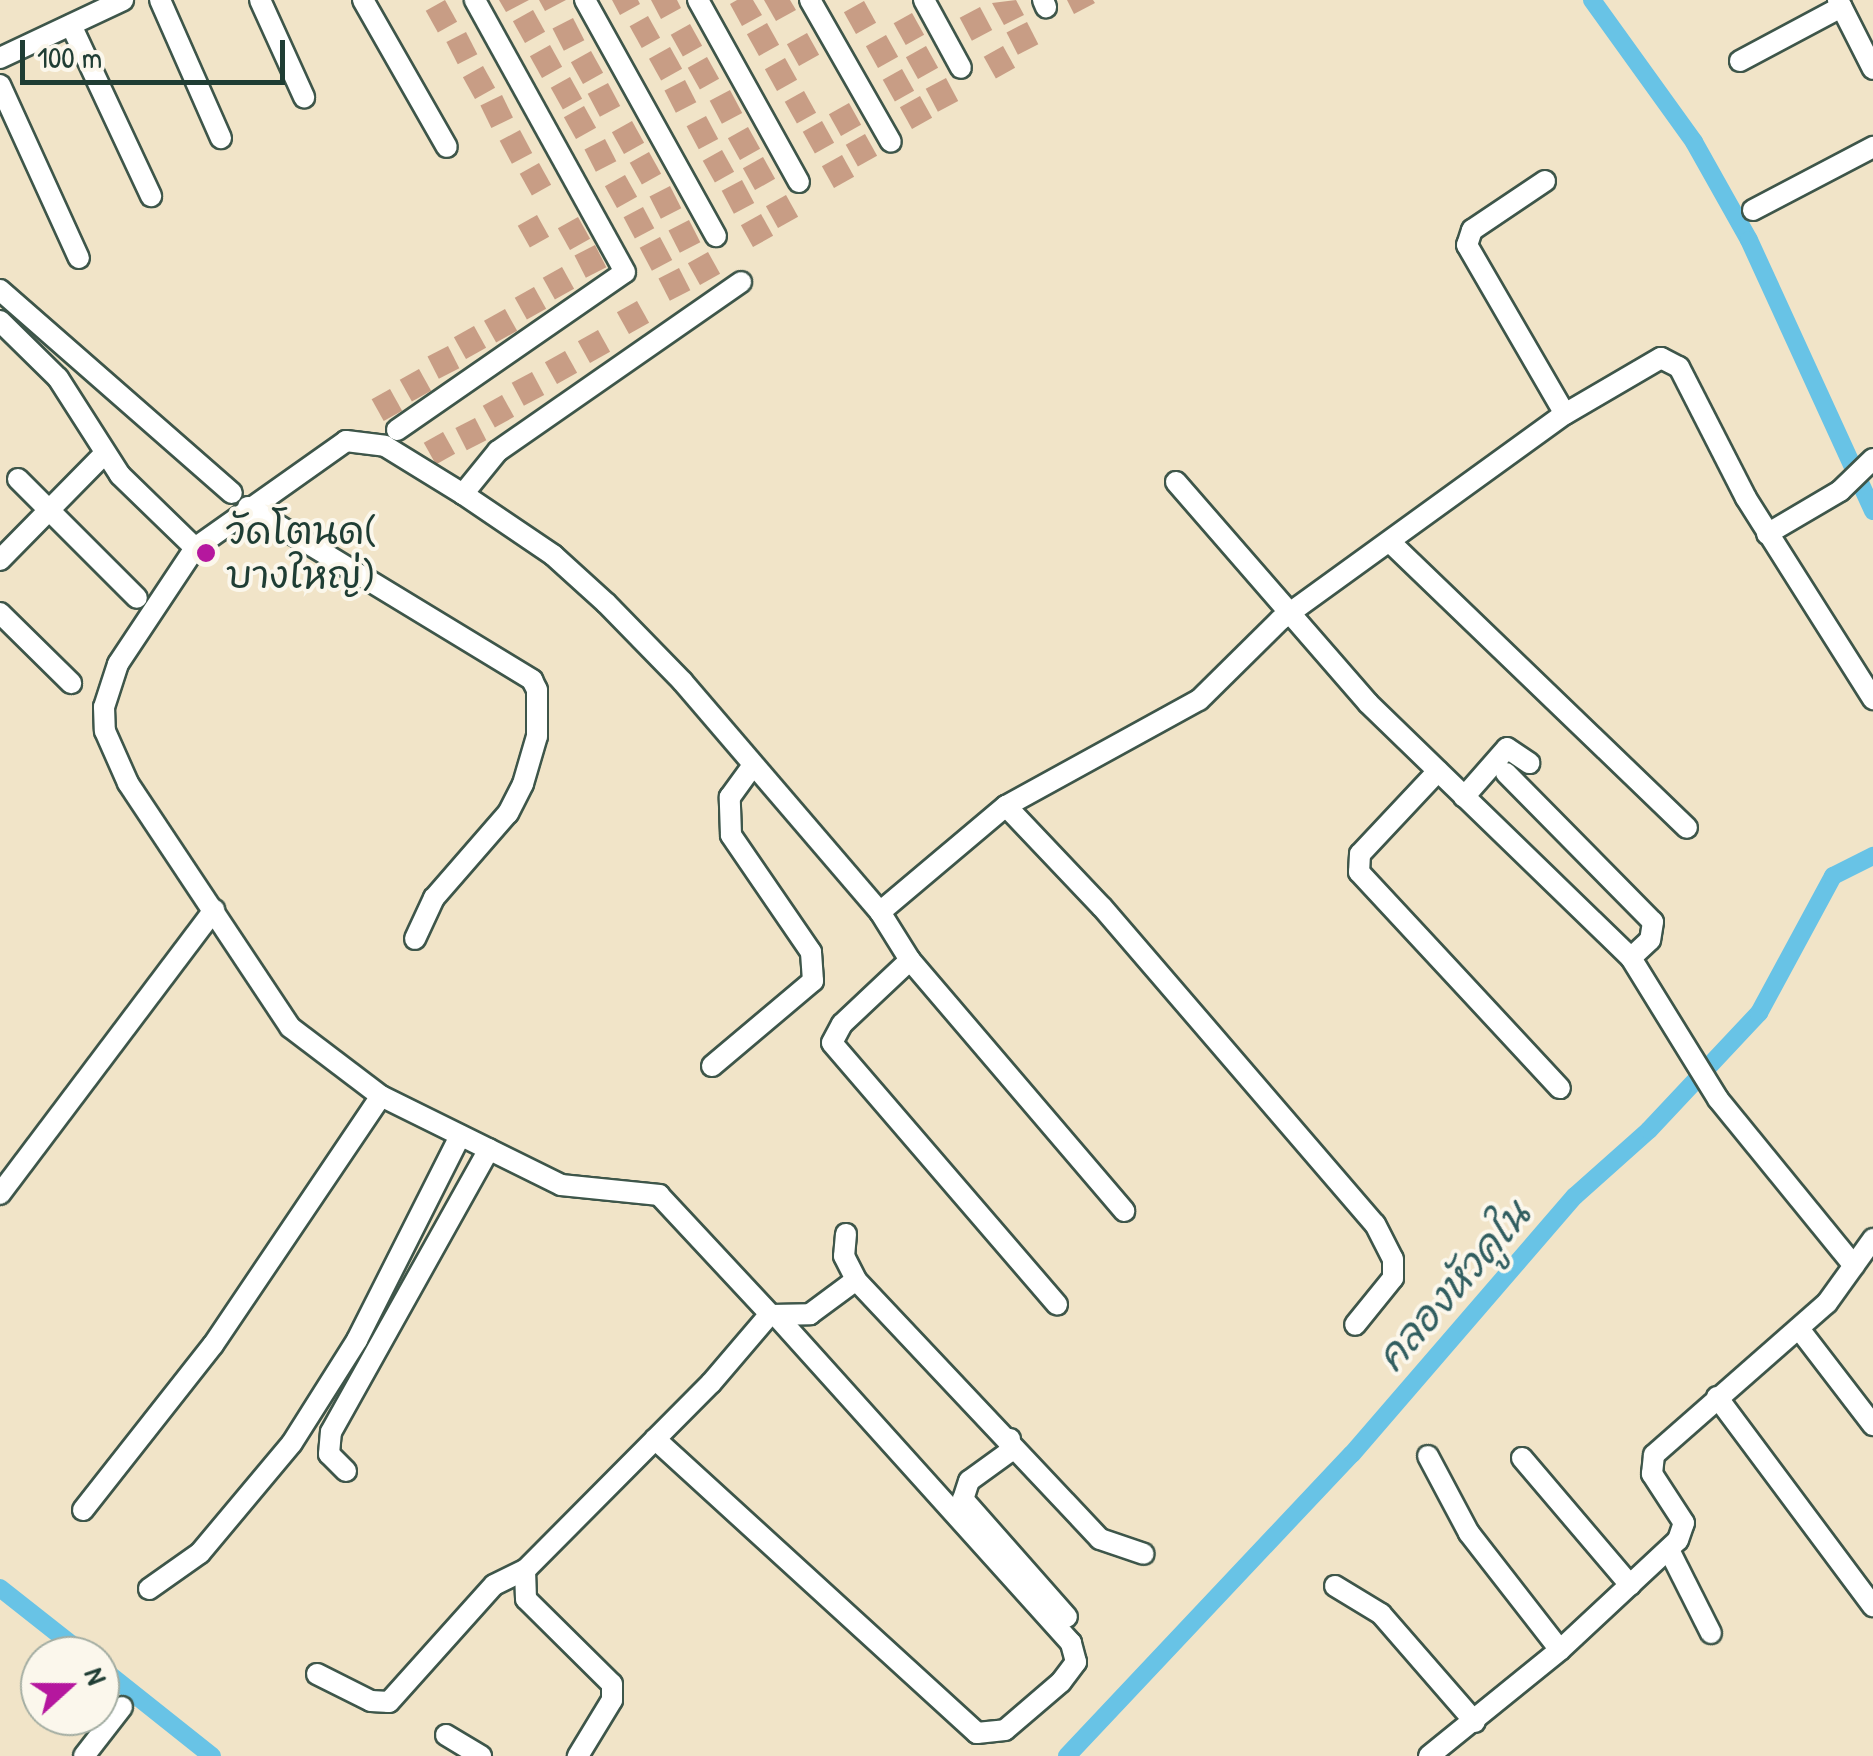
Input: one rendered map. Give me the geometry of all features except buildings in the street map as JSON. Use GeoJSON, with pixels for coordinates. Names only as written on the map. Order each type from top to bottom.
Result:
{"type":"FeatureCollection","features":[{"type":"Feature","properties":{"kind":"street"},"geometry":{"type":"LineString","coordinates":[[0,58],[122,0]]}},
{"type":"Feature","properties":{"kind":"street"},"geometry":{"type":"LineString","coordinates":[[160,0],[220,138]]}},
{"type":"Feature","properties":{"kind":"street"},"geometry":{"type":"LineString","coordinates":[[260,0],[304,97]]}},
{"type":"Feature","properties":{"kind":"street"},"geometry":{"type":"LineString","coordinates":[[363,0],[447,147]]}},
{"type":"Feature","properties":{"kind":"street"},"geometry":{"type":"LineString","coordinates":[[397,430],[625,272],[475,0]]}},
{"type":"Feature","properties":{"kind":"street"},"geometry":{"type":"LineString","coordinates":[[586,0],[716,236]]}},
{"type":"Feature","properties":{"kind":"street"},"geometry":{"type":"LineString","coordinates":[[698,0],[799,182]]}},
{"type":"Feature","properties":{"kind":"street"},"geometry":{"type":"LineString","coordinates":[[810,0],[892,142]]}},
{"type":"Feature","properties":{"kind":"street"},"geometry":{"type":"LineString","coordinates":[[924,0],[961,68]]}},
{"type":"Feature","properties":{"kind":"street"},"geometry":{"type":"LineString","coordinates":[[1740,61],[1840,4],[1873,69]]}},
{"type":"Feature","properties":{"kind":"street"},"geometry":{"type":"LineString","coordinates":[[71,25],[151,196]]}},
{"type":"Feature","properties":{"kind":"street"},"geometry":{"type":"LineString","coordinates":[[0,85],[79,258]]}},
{"type":"Feature","properties":{"kind":"street"},"geometry":{"type":"LineString","coordinates":[[1753,210],[1873,147]]}},
{"type":"Feature","properties":{"kind":"street"},"geometry":{"type":"LineString","coordinates":[[1545,181],[1472,230],[1467,245],[1565,414]]}},
{"type":"Feature","properties":{"kind":"street"},"geometry":{"type":"LineString","coordinates":[[463,494],[509,443],[741,282]]}},
{"type":"Feature","properties":{"kind":"street"},"geometry":{"type":"LineString","coordinates":[[0,290],[240,500],[532,680],[537,690],[537,736],[523,784],[508,813],[434,898],[414,939]]}},
{"type":"Feature","properties":{"kind":"street"},"geometry":{"type":"LineString","coordinates":[[0,321],[58,378],[104,454],[195,548]]}},
{"type":"Feature","properties":{"kind":"street"},"geometry":{"type":"LineString","coordinates":[[880,912],[1006,806],[1199,700],[1291,615],[1565,414],[1649,363],[1675,362],[1767,534],[1873,699]]}},
{"type":"Feature","properties":{"kind":"street"},"geometry":{"type":"LineString","coordinates":[[655,1439],[977,1733],[1006,1730],[1061,1682],[1076,1662],[1071,1643],[659,1195],[578,1190],[488,1149],[381,1096],[290,1026],[112,756],[104,719],[118,664],[195,548],[240,500],[334,445],[356,439],[385,446],[553,556],[606,603],[880,912],[910,960],[1124,1212]]}},
{"type":"Feature","properties":{"kind":"street"},"geometry":{"type":"LineString","coordinates":[[0,560],[104,454]]}},
{"type":"Feature","properties":{"kind":"street"},"geometry":{"type":"LineString","coordinates":[[1767,534],[1840,492],[1869,461]]}},
{"type":"Feature","properties":{"kind":"street"},"geometry":{"type":"LineString","coordinates":[[18,479],[137,598]]}},
{"type":"Feature","properties":{"kind":"street"},"geometry":{"type":"LineString","coordinates":[[1176,482],[1291,615],[1438,771],[1631,958],[1718,1099],[1854,1266]]}},
{"type":"Feature","properties":{"kind":"street"},"geometry":{"type":"LineString","coordinates":[[1390,542],[1687,828]]}},
{"type":"Feature","properties":{"kind":"street"},"geometry":{"type":"LineString","coordinates":[[0,613],[71,683]]}},
{"type":"Feature","properties":{"kind":"street"},"geometry":{"type":"LineString","coordinates":[[1464,796],[1508,748],[1529,762]]}},
{"type":"Feature","properties":{"kind":"street"},"geometry":{"type":"LineString","coordinates":[[712,1066],[813,980],[811,952],[730,835],[730,797],[753,765]]}},
{"type":"Feature","properties":{"kind":"street"},"geometry":{"type":"LineString","coordinates":[[1438,771],[1360,854],[1359,872],[1560,1088]]}},
{"type":"Feature","properties":{"kind":"street"},"geometry":{"type":"LineString","coordinates":[[1506,773],[1653,922],[1650,940],[1631,958]]}},
{"type":"Feature","properties":{"kind":"street"},"geometry":{"type":"LineString","coordinates":[[1006,806],[1102,907],[1376,1224],[1393,1259],[1393,1278],[1355,1325]]}},
{"type":"Feature","properties":{"kind":"street"},"geometry":{"type":"LineString","coordinates":[[0,1194],[214,910]]}},
{"type":"Feature","properties":{"kind":"street"},"geometry":{"type":"LineString","coordinates":[[910,960],[842,1024],[832,1043],[1057,1305]]}},
{"type":"Feature","properties":{"kind":"street"},"geometry":{"type":"LineString","coordinates":[[83,1510],[213,1345],[381,1096]]}},
{"type":"Feature","properties":{"kind":"street"},"geometry":{"type":"LineString","coordinates":[[149,1590],[200,1554],[292,1443],[356,1340],[460,1136]]}},
{"type":"Feature","properties":{"kind":"street"},"geometry":{"type":"LineString","coordinates":[[346,1472],[328,1454],[331,1432],[488,1149]]}},
{"type":"Feature","properties":{"kind":"street"},"geometry":{"type":"LineString","coordinates":[[846,1234],[841,1246],[856,1280],[1010,1439],[1100,1539],[1144,1554]]}},
{"type":"Feature","properties":{"kind":"street"},"geometry":{"type":"LineString","coordinates":[[1429,1756],[1560,1650],[1668,1550],[1684,1522],[1652,1462],[1717,1398],[1800,1330],[1873,1238]]}},
{"type":"Feature","properties":{"kind":"street"},"geometry":{"type":"LineString","coordinates":[[316,1674],[380,1704],[388,1702],[494,1585],[525,1570],[774,1316],[810,1314],[856,1280]]}},
{"type":"Feature","properties":{"kind":"street"},"geometry":{"type":"LineString","coordinates":[[1800,1330],[1873,1425]]}},
{"type":"Feature","properties":{"kind":"street"},"geometry":{"type":"LineString","coordinates":[[1717,1398],[1873,1606]]}},
{"type":"Feature","properties":{"kind":"street"},"geometry":{"type":"LineString","coordinates":[[1010,1439],[1009,1452],[969,1480],[963,1499],[1067,1617]]}},
{"type":"Feature","properties":{"kind":"street"},"geometry":{"type":"LineString","coordinates":[[1428,1456],[1469,1533],[1560,1650]]}},
{"type":"Feature","properties":{"kind":"street"},"geometry":{"type":"LineString","coordinates":[[1522,1458],[1630,1585]]}},
{"type":"Feature","properties":{"kind":"street"},"geometry":{"type":"LineString","coordinates":[[1668,1550],[1710,1633]]}},
{"type":"Feature","properties":{"kind":"street"},"geometry":{"type":"LineString","coordinates":[[525,1570],[526,1599],[612,1684],[612,1700],[578,1756]]}},
{"type":"Feature","properties":{"kind":"street"},"geometry":{"type":"LineString","coordinates":[[1335,1586],[1381,1614],[1475,1722]]}},
{"type":"Feature","properties":{"kind":"street"},"geometry":{"type":"LineString","coordinates":[[84,1756],[122,1708]]}},
{"type":"Feature","properties":{"kind":"street"},"geometry":{"type":"LineString","coordinates":[[446,1735],[481,1756]]}},
{"type":"Feature","properties":{"kind":"waterway"},"geometry":{"type":"LineString","coordinates":[[1592,0],[1694,142],[1749,240],[1873,511]]}},
{"type":"Feature","properties":{"kind":"waterway","name":"คลองหัวคูใน"},"geometry":{"type":"LineString","coordinates":[[1067,1756],[1352,1454],[1575,1196],[1649,1130],[1759,1013],[1833,876],[1873,856]]}},
{"type":"Feature","properties":{"kind":"waterway"},"geometry":{"type":"LineString","coordinates":[[0,1588],[61,1636]]}},
{"type":"Feature","properties":{"kind":"waterway"},"geometry":{"type":"LineString","coordinates":[[120,1683],[212,1756]]}},
{"type":"Feature","properties":{"kind":"place","name":"วัดโตนด( บางใหญ่)"},"geometry":{"type":"Point","coordinates":[206,553]}}]}
